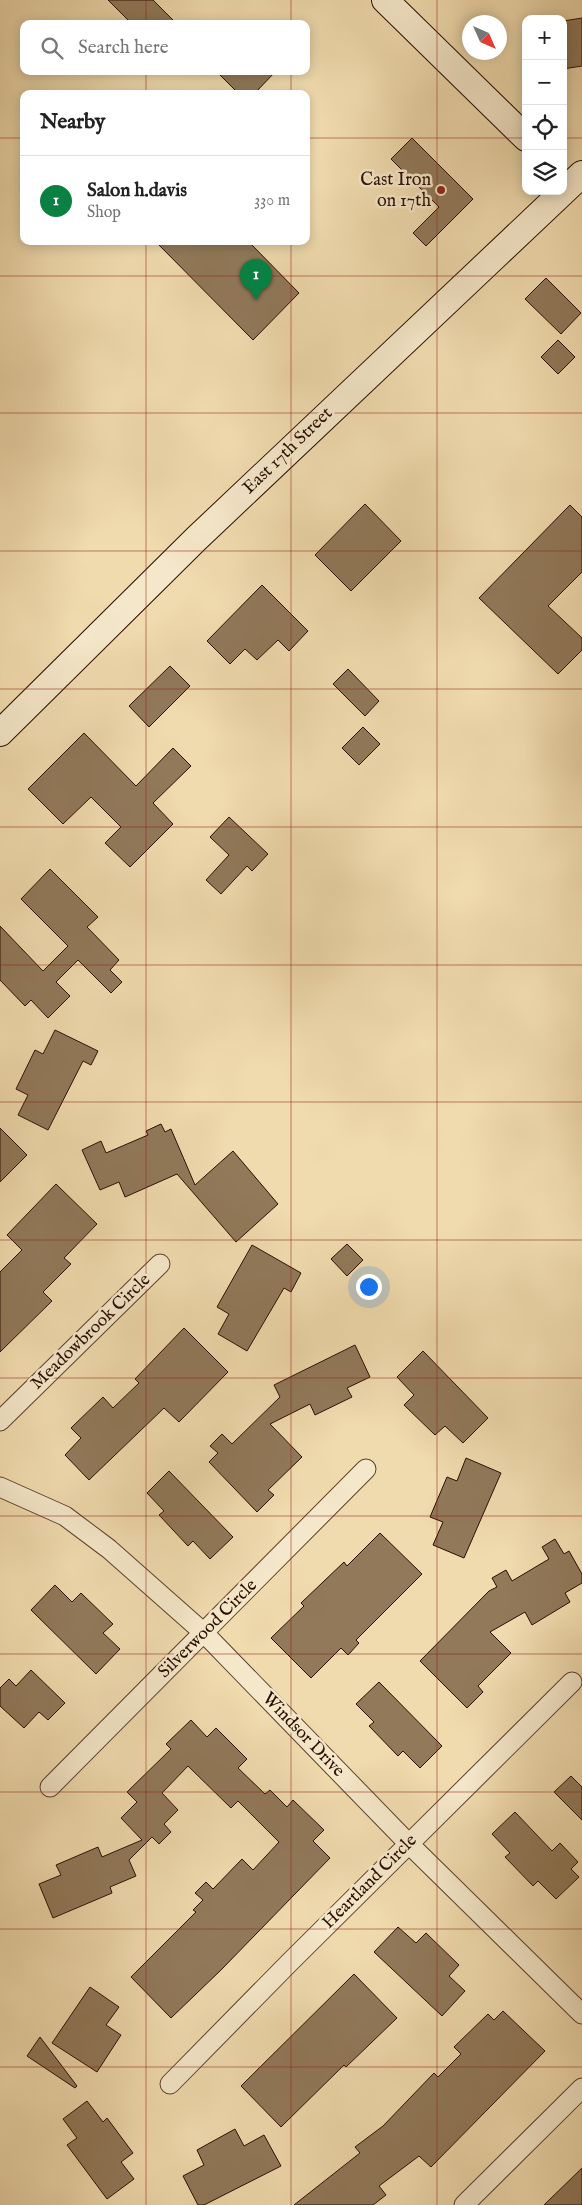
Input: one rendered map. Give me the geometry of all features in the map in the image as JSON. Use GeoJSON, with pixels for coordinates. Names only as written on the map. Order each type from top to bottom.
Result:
{"type":"FeatureCollection","features":[{"type":"Feature","properties":{"kind":"main road"},"geometry":{"type":"LineString","coordinates":[[385,0],[522,134]]}},
{"type":"Feature","properties":{"kind":"main road","name":"East 17th Street"},"geometry":{"type":"LineString","coordinates":[[0,733],[323,416],[575,182]]}},
{"type":"Feature","properties":{"kind":"street","name":"Meadowbrook Circle"},"geometry":{"type":"LineString","coordinates":[[0,1421],[160,1264]]}},
{"type":"Feature","properties":{"kind":"street","name":"Silverwood Circle"},"geometry":{"type":"LineString","coordinates":[[50,1787],[366,1469]]}},
{"type":"Feature","properties":{"kind":"street","name":"Windsor Drive"},"geometry":{"type":"LineString","coordinates":[[0,1487],[65,1516],[109,1549],[204,1632],[409,1844],[582,2014]]}},
{"type":"Feature","properties":{"kind":"street","name":"Heartland Circle"},"geometry":{"type":"LineString","coordinates":[[170,2084],[572,1682]]}},
{"type":"Feature","properties":{"kind":"street"},"geometry":{"type":"LineString","coordinates":[[464,2205],[582,2088]]}},
{"type":"Feature","properties":{"kind":"building"},"geometry":{"type":"Polygon","coordinates":[[[108,0],[153,0],[173,20],[128,20],[108,0]]]}},
{"type":"Feature","properties":{"kind":"building"},"geometry":{"type":"Polygon","coordinates":[[[582,18],[582,66],[567,68],[567,20],[582,18]]]}},
{"type":"Feature","properties":{"kind":"building"},"geometry":{"type":"Polygon","coordinates":[[[220,75],[272,75],[258,90],[235,90],[220,75]]]}},
{"type":"Feature","properties":{"kind":"building"},"geometry":{"type":"Polygon","coordinates":[[[412,138],[473,199],[426,246],[413,233],[439,207],[391,159],[412,138]]]}},
{"type":"Feature","properties":{"kind":"building"},"geometry":{"type":"Polygon","coordinates":[[[159,245],[252,245],[299,293],[253,340],[159,245]]]}},
{"type":"Feature","properties":{"kind":"building"},"geometry":{"type":"Polygon","coordinates":[[[546,278],[581,313],[561,334],[525,299],[546,278]]]}},
{"type":"Feature","properties":{"kind":"building"},"geometry":{"type":"Polygon","coordinates":[[[558,340],[575,357],[558,374],[541,357],[558,340]]]}},
{"type":"Feature","properties":{"kind":"building"},"geometry":{"type":"Polygon","coordinates":[[[365,504],[401,541],[351,591],[315,555],[365,504]]]}},
{"type":"Feature","properties":{"kind":"building"},"geometry":{"type":"Polygon","coordinates":[[[570,505],[582,517],[582,572],[548,606],[582,638],[582,650],[558,674],[479,598],[570,505]]]}},
{"type":"Feature","properties":{"kind":"building"},"geometry":{"type":"Polygon","coordinates":[[[262,585],[308,631],[289,651],[278,640],[257,660],[245,649],[230,664],[207,641],[262,585]]]}},
{"type":"Feature","properties":{"kind":"building"},"geometry":{"type":"Polygon","coordinates":[[[170,666],[190,686],[149,727],[129,706],[170,666]]]}},
{"type":"Feature","properties":{"kind":"building"},"geometry":{"type":"Polygon","coordinates":[[[348,669],[379,701],[365,716],[333,684],[348,669]]]}},
{"type":"Feature","properties":{"kind":"building"},"geometry":{"type":"Polygon","coordinates":[[[363,727],[380,744],[359,765],[342,748],[363,727]]]}},
{"type":"Feature","properties":{"kind":"building"},"geometry":{"type":"Polygon","coordinates":[[[84,733],[136,786],[173,748],[191,766],[153,803],[173,824],[130,867],[105,843],[121,827],[91,797],[63,824],[28,789],[84,733]]]}},
{"type":"Feature","properties":{"kind":"building"},"geometry":{"type":"Polygon","coordinates":[[[229,817],[268,854],[252,871],[247,866],[221,894],[206,880],[229,855],[210,837],[229,817]]]}},
{"type":"Feature","properties":{"kind":"building"},"geometry":{"type":"Polygon","coordinates":[[[50,869],[98,917],[87,927],[119,960],[110,970],[122,982],[111,993],[78,960],[56,982],[70,996],[48,1018],[31,1000],[25,1006],[0,980],[0,926],[43,971],[68,946],[21,899],[50,869]]]}},
{"type":"Feature","properties":{"kind":"building"},"geometry":{"type":"Polygon","coordinates":[[[55,1030],[98,1051],[91,1065],[83,1061],[48,1130],[18,1115],[28,1095],[16,1089],[35,1050],[43,1054],[55,1030]]]}},
{"type":"Feature","properties":{"kind":"building"},"geometry":{"type":"Polygon","coordinates":[[[161,1124],[165,1132],[171,1129],[195,1185],[233,1151],[278,1204],[236,1242],[177,1174],[125,1197],[119,1182],[100,1190],[82,1150],[101,1141],[106,1153],[148,1135],[146,1131],[161,1124]]]}},
{"type":"Feature","properties":{"kind":"building"},"geometry":{"type":"Polygon","coordinates":[[[0,1128],[27,1155],[0,1182],[0,1128]]]}},
{"type":"Feature","properties":{"kind":"building"},"geometry":{"type":"Polygon","coordinates":[[[56,1184],[97,1224],[64,1258],[71,1264],[43,1292],[52,1301],[0,1352],[0,1272],[22,1250],[7,1235],[56,1184]]]}},
{"type":"Feature","properties":{"kind":"building"},"geometry":{"type":"Polygon","coordinates":[[[347,1244],[363,1260],[347,1276],[331,1259],[347,1244]]]}},
{"type":"Feature","properties":{"kind":"building"},"geometry":{"type":"Polygon","coordinates":[[[252,1245],[301,1273],[291,1292],[284,1288],[247,1351],[218,1334],[229,1314],[217,1307],[252,1245]]]}},
{"type":"Feature","properties":{"kind":"building"},"geometry":{"type":"Polygon","coordinates":[[[184,1328],[228,1372],[179,1422],[164,1408],[89,1480],[65,1455],[81,1438],[71,1428],[103,1397],[113,1408],[139,1383],[135,1379],[184,1328]]]}},
{"type":"Feature","properties":{"kind":"building"},"geometry":{"type":"Polygon","coordinates":[[[355,1345],[370,1377],[347,1388],[352,1397],[315,1415],[310,1404],[270,1424],[302,1457],[268,1490],[274,1495],[257,1512],[209,1462],[218,1453],[210,1446],[222,1434],[232,1444],[280,1397],[274,1385],[355,1345]]]}},
{"type":"Feature","properties":{"kind":"building"},"geometry":{"type":"Polygon","coordinates":[[[423,1351],[488,1418],[463,1443],[445,1426],[435,1435],[404,1405],[414,1395],[397,1377],[423,1351]]]}},
{"type":"Feature","properties":{"kind":"building"},"geometry":{"type":"Polygon","coordinates":[[[466,1458],[501,1473],[464,1558],[433,1545],[443,1522],[430,1517],[447,1477],[457,1481],[466,1458]]]}},
{"type":"Feature","properties":{"kind":"building"},"geometry":{"type":"Polygon","coordinates":[[[169,1471],[233,1537],[210,1559],[193,1541],[188,1546],[159,1515],[164,1511],[147,1493],[169,1471]]]}},
{"type":"Feature","properties":{"kind":"building"},"geometry":{"type":"Polygon","coordinates":[[[380,1533],[422,1574],[356,1640],[359,1643],[348,1655],[341,1648],[311,1678],[271,1638],[304,1606],[301,1603],[344,1562],[347,1566],[380,1533]]]}},
{"type":"Feature","properties":{"kind":"building"},"geometry":{"type":"Polygon","coordinates":[[[555,1539],[564,1554],[569,1551],[582,1574],[582,1583],[565,1593],[570,1602],[532,1625],[525,1612],[490,1632],[511,1653],[478,1686],[483,1692],[467,1708],[420,1661],[489,1591],[497,1587],[492,1578],[506,1570],[512,1581],[549,1559],[542,1547],[555,1539]]]}},
{"type":"Feature","properties":{"kind":"building"},"geometry":{"type":"Polygon","coordinates":[[[55,1585],[72,1602],[81,1593],[113,1624],[103,1633],[120,1649],[96,1674],[31,1610],[55,1585]]]}},
{"type":"Feature","properties":{"kind":"building"},"geometry":{"type":"Polygon","coordinates":[[[31,1670],[65,1703],[48,1720],[39,1712],[24,1728],[0,1706],[0,1688],[9,1679],[16,1686],[31,1670]]]}},
{"type":"Feature","properties":{"kind":"building"},"geometry":{"type":"Polygon","coordinates":[[[379,1682],[442,1746],[420,1768],[403,1751],[398,1756],[369,1726],[374,1722],[356,1704],[379,1682]]]}},
{"type":"Feature","properties":{"kind":"building"},"geometry":{"type":"Polygon","coordinates":[[[191,1720],[207,1737],[216,1728],[247,1759],[238,1768],[265,1794],[270,1790],[287,1807],[293,1800],[324,1830],[313,1841],[330,1858],[221,1970],[171,2018],[131,1977],[196,1912],[193,1910],[203,1900],[195,1893],[206,1882],[213,1889],[242,1859],[253,1870],[279,1842],[238,1801],[231,1808],[188,1766],[162,1793],[178,1810],[164,1824],[171,1832],[159,1844],[152,1837],[129,1860],[136,1876],[110,1887],[112,1893],[53,1918],[39,1884],[61,1875],[56,1865],[98,1847],[102,1857],[142,1840],[121,1818],[137,1802],[127,1792],[171,1749],[166,1744],[191,1720]]]}},
{"type":"Feature","properties":{"kind":"building"},"geometry":{"type":"Polygon","coordinates":[[[571,1776],[582,1787],[582,1820],[554,1792],[571,1776]]]}},
{"type":"Feature","properties":{"kind":"building"},"geometry":{"type":"Polygon","coordinates":[[[515,1812],[552,1851],[560,1843],[578,1862],[571,1869],[579,1877],[556,1899],[538,1881],[533,1886],[505,1857],[510,1853],[492,1834],[515,1812]]]}},
{"type":"Feature","properties":{"kind":"building"},"geometry":{"type":"Polygon","coordinates":[[[398,1927],[416,1943],[426,1933],[459,1965],[449,1976],[465,1991],[442,2016],[374,1952],[398,1927]]]}},
{"type":"Feature","properties":{"kind":"building"},"geometry":{"type":"Polygon","coordinates":[[[354,1974],[397,2018],[346,2067],[344,2065],[281,2127],[241,2086],[354,1974]]]}},
{"type":"Feature","properties":{"kind":"building"},"geometry":{"type":"Polygon","coordinates":[[[90,1987],[119,2007],[106,2025],[121,2035],[97,2072],[52,2043],[90,1987]]]}},
{"type":"Feature","properties":{"kind":"building"},"geometry":{"type":"Polygon","coordinates":[[[503,2011],[545,2051],[431,2167],[419,2156],[379,2186],[386,2195],[373,2205],[294,2205],[360,2153],[355,2147],[383,2126],[434,2073],[438,2077],[461,2054],[454,2047],[488,2014],[494,2020],[503,2011]]]}},
{"type":"Feature","properties":{"kind":"building"},"geometry":{"type":"Polygon","coordinates":[[[40,2037],[77,2086],[75,2088],[27,2056],[40,2037]]]}},
{"type":"Feature","properties":{"kind":"building"},"geometry":{"type":"Polygon","coordinates":[[[87,2101],[103,2122],[107,2118],[133,2153],[121,2162],[134,2179],[107,2199],[67,2145],[77,2138],[63,2119],[87,2101]]]}},
{"type":"Feature","properties":{"kind":"building"},"geometry":{"type":"Polygon","coordinates":[[[235,2129],[244,2146],[264,2135],[281,2166],[204,2205],[198,2205],[183,2176],[204,2165],[197,2150],[235,2129]]]}},
{"type":"Feature","properties":{"kind":"building"},"geometry":{"type":"Polygon","coordinates":[[[582,2168],[582,2205],[544,2205],[582,2168]]]}},
{"type":"Feature","properties":{"kind":"place","name":"Cast Iron on 17th"},"geometry":{"type":"Point","coordinates":[441,190]}},
{"type":"Feature","properties":{"kind":"place","name":"Salon h.davis"},"geometry":{"type":"Point","coordinates":[256,300]}}]}
